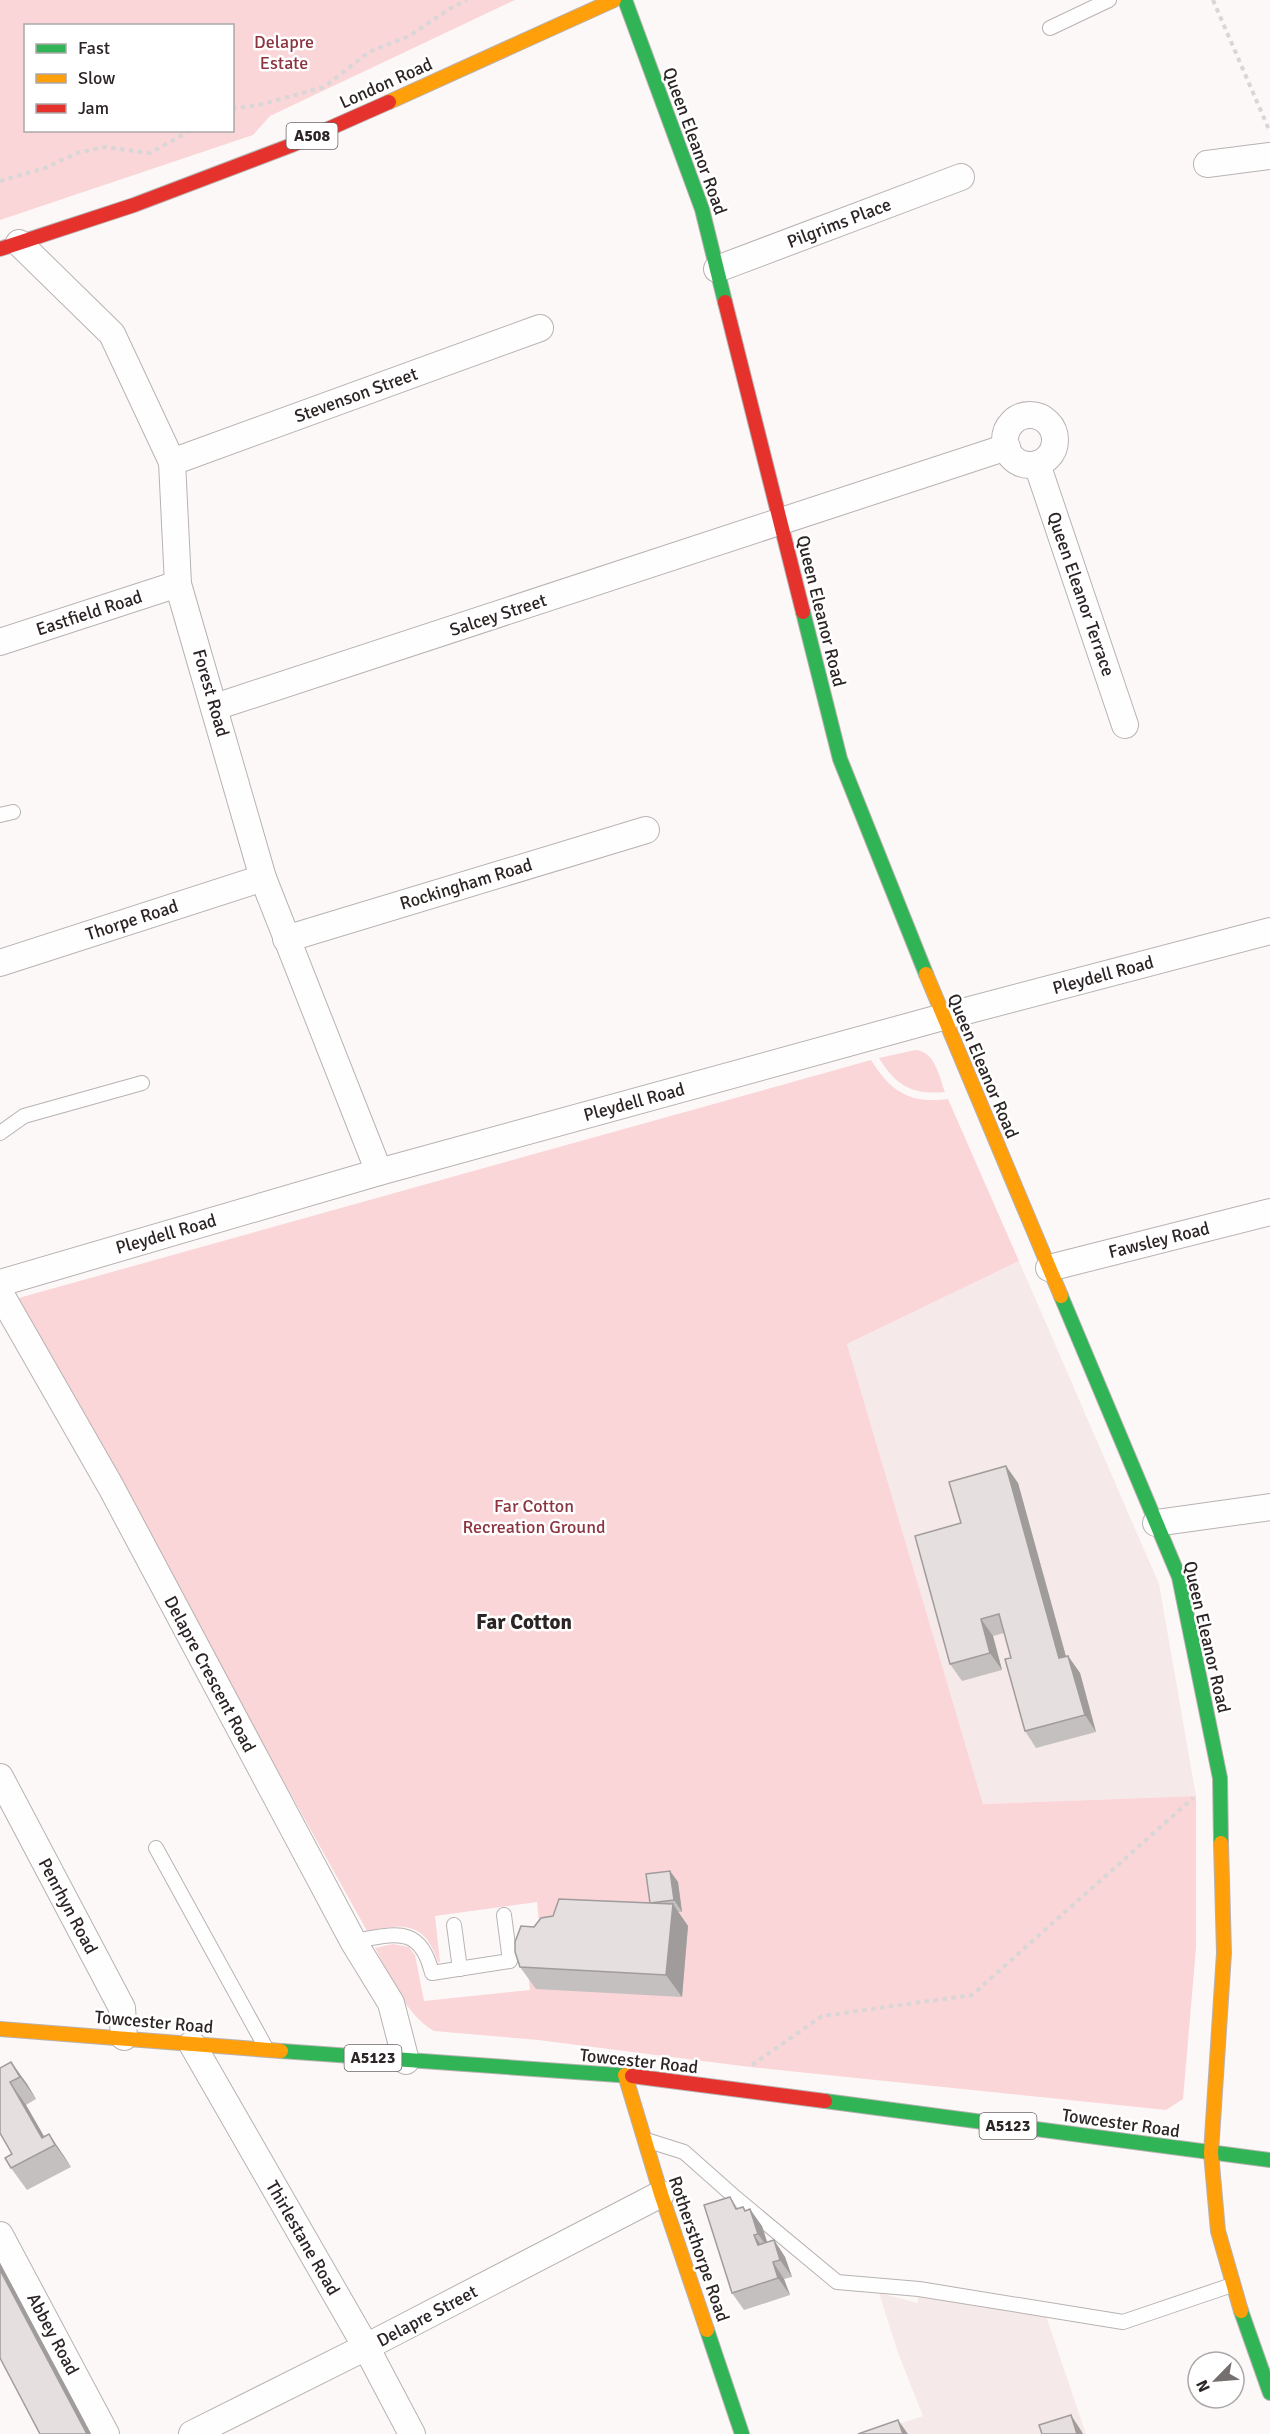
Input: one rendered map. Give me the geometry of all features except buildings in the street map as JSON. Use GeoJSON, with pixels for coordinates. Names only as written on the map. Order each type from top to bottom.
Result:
{"type":"FeatureCollection","features":[{"type":"Feature","properties":{"kind":"main road","name":"London Road"},"geometry":{"type":"LineString","coordinates":[[10,246],[134,205],[292,145],[614,0]]}},
{"type":"Feature","properties":{"kind":"main road","name":"Queen Eleanor Road"},"geometry":{"type":"LineString","coordinates":[[625,0],[702,209],[840,759],[943,1017],[1179,1577],[1220,1778],[1224,1953],[1211,2153],[1218,2231],[1232,2285],[1270,2393]]}},
{"type":"Feature","properties":{"kind":"main road","name":"Towcester Road"},"geometry":{"type":"LineString","coordinates":[[0,2029],[406,2061],[625,2075],[1270,2160]]}},
{"type":"Feature","properties":{"kind":"main road","name":"Rothersthorpe Road"},"geometry":{"type":"LineString","coordinates":[[625,2075],[661,2194],[742,2434]]}},
{"type":"Feature","properties":{"kind":"street"},"geometry":{"type":"LineString","coordinates":[[1207,164],[1270,156]]}},
{"type":"Feature","properties":{"kind":"street","name":"Pilgrims Place"},"geometry":{"type":"LineString","coordinates":[[717,269],[961,177]]}},
{"type":"Feature","properties":{"kind":"street","name":"Forest Road"},"geometry":{"type":"LineString","coordinates":[[10,246],[112,334],[172,462],[178,584],[263,878],[379,1172]]}},
{"type":"Feature","properties":{"kind":"street","name":"Stevenson Street"},"geometry":{"type":"LineString","coordinates":[[172,462],[540,328]]}},
{"type":"Feature","properties":{"kind":"street"},"geometry":{"type":"LineString","coordinates":[[1022,417],[1039,417],[1052,428],[1055,444],[1046,459],[1037,464],[1022,464],[1009,453],[1007,447],[1006,436],[1014,421],[1022,417]]}},
{"type":"Feature","properties":{"kind":"street"},"geometry":{"type":"LineString","coordinates":[[780,523],[1007,447]]}},
{"type":"Feature","properties":{"kind":"street","name":"Queen Eleanor Terrace"},"geometry":{"type":"LineString","coordinates":[[1037,464],[1125,725]]}},
{"type":"Feature","properties":{"kind":"street","name":"Salcey Street"},"geometry":{"type":"LineString","coordinates":[[215,707],[780,523]]}},
{"type":"Feature","properties":{"kind":"street","name":"Eastfield Road"},"geometry":{"type":"LineString","coordinates":[[0,642],[178,584]]}},
{"type":"Feature","properties":{"kind":"street","name":"Rockingham Road"},"geometry":{"type":"LineString","coordinates":[[286,939],[646,830]]}},
{"type":"Feature","properties":{"kind":"street","name":"Thorpe Road"},"geometry":{"type":"LineString","coordinates":[[0,963],[263,878]]}},
{"type":"Feature","properties":{"kind":"street","name":"Pleydell Road"},"geometry":{"type":"LineString","coordinates":[[0,1283],[379,1172],[943,1017],[1270,931]]}},
{"type":"Feature","properties":{"kind":"street","name":"Fawsley Road"},"geometry":{"type":"LineString","coordinates":[[1049,1268],[1270,1212]]}},
{"type":"Feature","properties":{"kind":"street","name":"Delapre Crescent Road"},"geometry":{"type":"LineString","coordinates":[[0,1293],[111,1487],[353,1941],[391,2003],[406,2061]]}},
{"type":"Feature","properties":{"kind":"street"},"geometry":{"type":"LineString","coordinates":[[1156,1523],[1270,1507]]}},
{"type":"Feature","properties":{"kind":"street","name":"Penrhyn Road"},"geometry":{"type":"LineString","coordinates":[[0,1777],[122,2008],[124,2037]]}},
{"type":"Feature","properties":{"kind":"street","name":"Thirlestane Road"},"geometry":{"type":"LineString","coordinates":[[192,2043],[366,2347],[412,2434]]}},
{"type":"Feature","properties":{"kind":"street","name":"Delapre Street"},"geometry":{"type":"LineString","coordinates":[[192,2434],[366,2347],[661,2194]]}},
{"type":"Feature","properties":{"kind":"street","name":"Abbey Road"},"geometry":{"type":"LineString","coordinates":[[0,2235],[106,2434]]}},
{"type":"Feature","properties":{"kind":"lane"},"geometry":{"type":"LineString","coordinates":[[1050,28],[1108,0]]}},
{"type":"Feature","properties":{"kind":"lane"},"geometry":{"type":"LineString","coordinates":[[0,1133],[24,1116],[142,1083]]}},
{"type":"Feature","properties":{"kind":"lane"},"geometry":{"type":"LineString","coordinates":[[156,1848],[267,2050]]}},
{"type":"Feature","properties":{"kind":"lane"},"geometry":{"type":"LineString","coordinates":[[353,1941],[401,1934],[418,1944],[428,1957],[432,1973],[510,1961],[504,1915]]}},
{"type":"Feature","properties":{"kind":"lane"},"geometry":{"type":"LineString","coordinates":[[454,1925],[460,1969]]}},
{"type":"Feature","properties":{"kind":"lane"},"geometry":{"type":"LineString","coordinates":[[644,2139],[684,2152],[837,2282],[919,2289],[1123,2322],[1232,2285]]}},
{"type":"Feature","properties":{"kind":"path"},"geometry":{"type":"LineString","coordinates":[[234,109],[263,104],[324,87],[369,52],[409,36],[467,0]]}},
{"type":"Feature","properties":{"kind":"path"},"geometry":{"type":"LineString","coordinates":[[1213,0],[1270,132]]}},
{"type":"Feature","properties":{"kind":"path"},"geometry":{"type":"LineString","coordinates":[[0,182],[45,168],[77,153],[104,147],[150,153],[187,132]]}},
{"type":"Feature","properties":{"kind":"path"},"geometry":{"type":"LineString","coordinates":[[746,2092],[750,2067],[822,2016],[972,1995],[1196,1796]]}},
{"type":"Feature","properties":{"kind":"shaded area"},"geometry":{"type":"Polygon","coordinates":[[[1019,1261],[1159,1584],[1196,1796],[983,1804],[847,1344],[1019,1261]]]}},
{"type":"Feature","properties":{"kind":"shaded area"},"geometry":{"type":"Polygon","coordinates":[[[879,2293],[918,2303],[918,2293],[1045,2313],[1086,2434],[869,2434],[923,2416],[898,2353],[879,2293]]]}},
{"type":"Feature","properties":{"kind":"green space","name":"Delapre Estate"},"geometry":{"type":"Polygon","coordinates":[[[0,0],[515,0],[270,116],[253,135],[0,220],[0,0]]]}},
{"type":"Feature","properties":{"kind":"green space"},"geometry":{"type":"Polygon","coordinates":[[[915,1050],[922,1051],[932,1060],[945,1092],[923,1092],[906,1087],[892,1076],[879,1058],[915,1050]]]}},
{"type":"Feature","properties":{"kind":"green space","name":"Far Cotton Recreation Ground"},"geometry":{"type":"Polygon","coordinates":[[[871,1060],[886,1080],[903,1093],[923,1100],[948,1099],[1019,1261],[847,1344],[983,1804],[1196,1796],[1196,1948],[1183,2099],[1166,2110],[750,2067],[538,2040],[434,2031],[414,2015],[406,2004],[375,1948],[393,1944],[409,1947],[415,1955],[424,2001],[530,1990],[525,1946],[541,1943],[537,1902],[435,1916],[440,1962],[426,1939],[412,1928],[392,1927],[367,1931],[15,1299],[871,1060]]]}},
{"type":"Feature","properties":{"kind":"traffic: fast"},"geometry":{"type":"LineString","coordinates":[[625,0],[702,209],[725,302]]}},
{"type":"Feature","properties":{"kind":"traffic: fast"},"geometry":{"type":"LineString","coordinates":[[803,612],[840,759],[926,974]]}},
{"type":"Feature","properties":{"kind":"traffic: fast"},"geometry":{"type":"LineString","coordinates":[[1061,1296],[1179,1577],[1220,1778],[1221,1843]]}},
{"type":"Feature","properties":{"kind":"traffic: fast"},"geometry":{"type":"LineString","coordinates":[[281,2051],[632,2076]]}},
{"type":"Feature","properties":{"kind":"traffic: fast"},"geometry":{"type":"LineString","coordinates":[[825,2101],[1270,2160]]}},
{"type":"Feature","properties":{"kind":"traffic: fast"},"geometry":{"type":"LineString","coordinates":[[1241,2311],[1270,2393]]}},
{"type":"Feature","properties":{"kind":"traffic: fast"},"geometry":{"type":"LineString","coordinates":[[707,2330],[742,2434]]}},
{"type":"Feature","properties":{"kind":"traffic: slow"},"geometry":{"type":"LineString","coordinates":[[389,102],[614,0]]}},
{"type":"Feature","properties":{"kind":"traffic: slow"},"geometry":{"type":"LineString","coordinates":[[926,974],[1061,1296]]}},
{"type":"Feature","properties":{"kind":"traffic: slow"},"geometry":{"type":"LineString","coordinates":[[1221,1843],[1224,1953],[1211,2153],[1218,2231],[1241,2311]]}},
{"type":"Feature","properties":{"kind":"traffic: slow"},"geometry":{"type":"LineString","coordinates":[[0,2029],[281,2051]]}},
{"type":"Feature","properties":{"kind":"traffic: slow"},"geometry":{"type":"LineString","coordinates":[[625,2075],[661,2194],[707,2330]]}},
{"type":"Feature","properties":{"kind":"traffic: jam"},"geometry":{"type":"LineString","coordinates":[[0,249],[134,205],[292,145],[389,102]]}},
{"type":"Feature","properties":{"kind":"traffic: jam"},"geometry":{"type":"LineString","coordinates":[[725,302],[803,612]]}},
{"type":"Feature","properties":{"kind":"traffic: jam"},"geometry":{"type":"LineString","coordinates":[[632,2076],[825,2101]]}},
{"type":"Feature","properties":{"kind":"district","name":"Far Cotton"},"geometry":{"type":"Point","coordinates":[524,1622]}}]}
